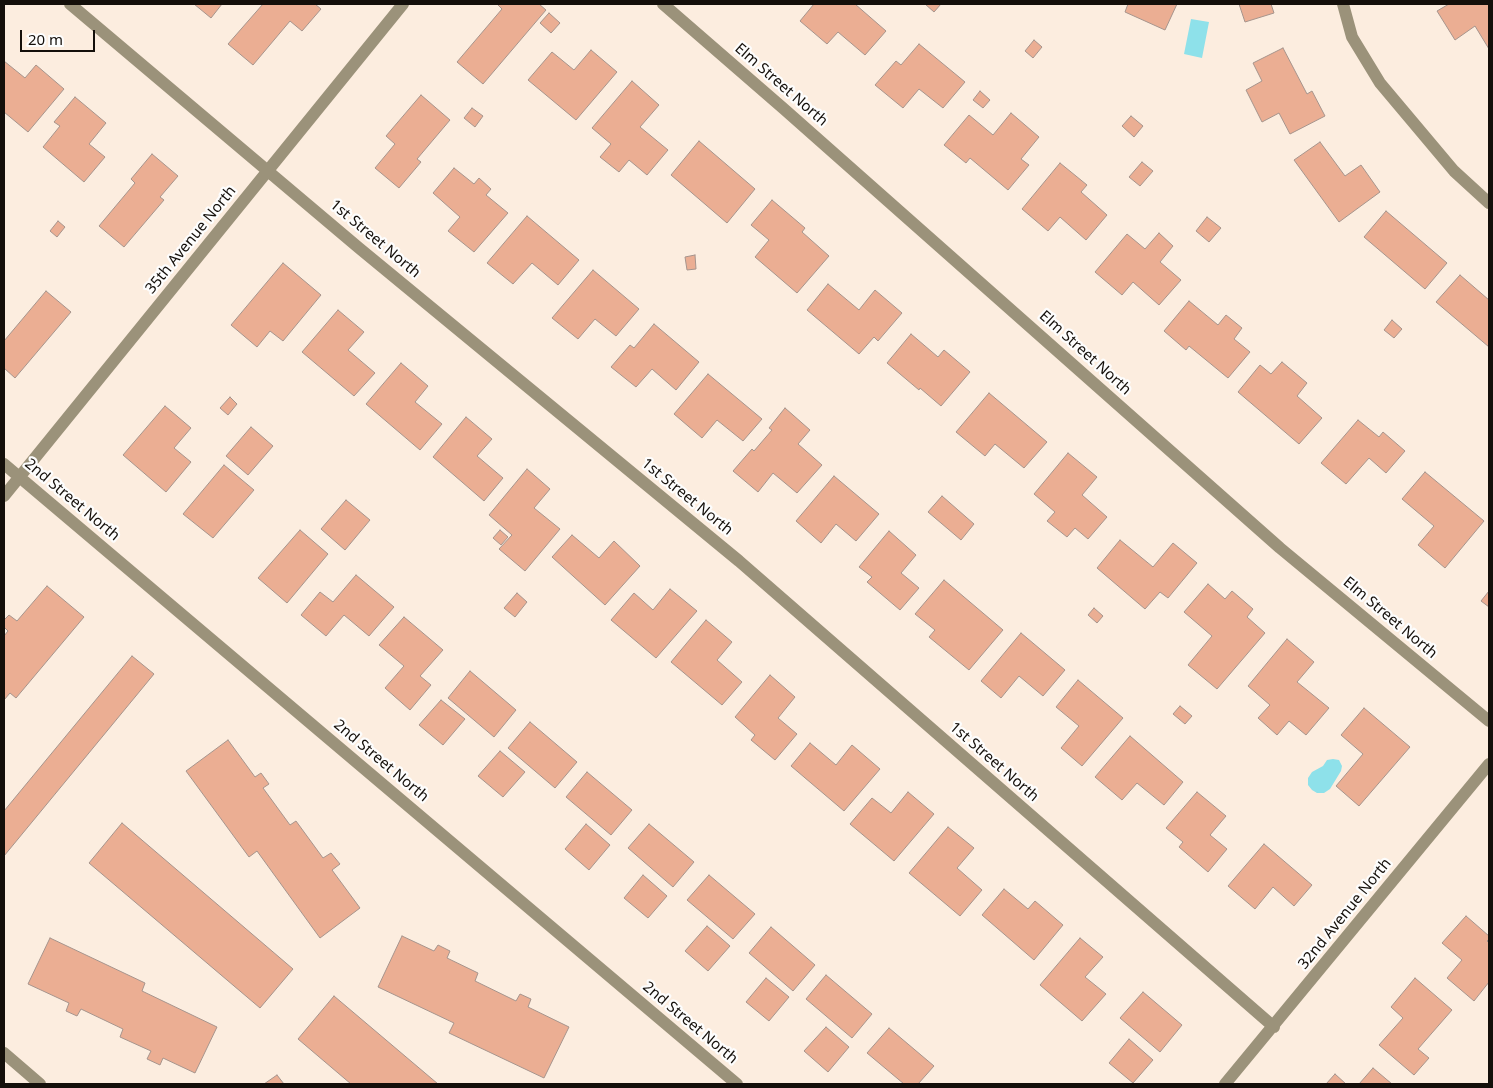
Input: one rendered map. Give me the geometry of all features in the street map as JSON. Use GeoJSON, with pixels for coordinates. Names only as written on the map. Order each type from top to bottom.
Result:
{"type":"FeatureCollection","features":[{"type":"Feature","properties":{"kind":"street","name":"1st Street North"},"geometry":{"type":"LineString","coordinates":[[70,4],[359,248],[739,561],[1274,1026]]}},
{"type":"Feature","properties":{"kind":"street","name":"35th Avenue North"},"geometry":{"type":"LineString","coordinates":[[4,496],[403,4]]}},
{"type":"Feature","properties":{"kind":"street","name":"Elm Street North"},"geometry":{"type":"LineString","coordinates":[[663,4],[1280,548],[1489,721]]}},
{"type":"Feature","properties":{"kind":"street"},"geometry":{"type":"LineString","coordinates":[[1344,4],[1352,37],[1380,83],[1454,171],[1489,203]]}},
{"type":"Feature","properties":{"kind":"street","name":"2nd Street North"},"geometry":{"type":"LineString","coordinates":[[4,464],[737,1084]]}},
{"type":"Feature","properties":{"kind":"street","name":"32nd Avenue North"},"geometry":{"type":"LineString","coordinates":[[1225,1084],[1489,764]]}},
{"type":"Feature","properties":{"kind":"street"},"geometry":{"type":"LineString","coordinates":[[4,1054],[40,1084]]}},
{"type":"Feature","properties":{"kind":"water"},"geometry":{"type":"Polygon","coordinates":[[[1191,19],[1209,22],[1202,58],[1184,54],[1191,19]]]}},
{"type":"Feature","properties":{"kind":"water"},"geometry":{"type":"Polygon","coordinates":[[[1327,760],[1339,760],[1342,766],[1341,771],[1330,789],[1324,793],[1317,793],[1308,785],[1308,778],[1312,772],[1323,766],[1327,760]]]}},
{"type":"Feature","properties":{"kind":"building"},"geometry":{"type":"Polygon","coordinates":[[[194,4],[222,4],[211,18],[194,4]]]}},
{"type":"Feature","properties":{"kind":"building"},"geometry":{"type":"Polygon","coordinates":[[[263,4],[315,4],[321,9],[302,31],[290,21],[253,65],[228,44],[263,4]]]}},
{"type":"Feature","properties":{"kind":"building"},"geometry":{"type":"Polygon","coordinates":[[[497,4],[539,4],[546,10],[483,84],[457,62],[502,9],[497,4]]]}},
{"type":"Feature","properties":{"kind":"building"},"geometry":{"type":"Polygon","coordinates":[[[814,4],[855,4],[886,31],[865,55],[838,32],[827,44],[800,21],[814,4]]]}},
{"type":"Feature","properties":{"kind":"building"},"geometry":{"type":"Polygon","coordinates":[[[925,4],[941,4],[934,12],[925,4]]]}},
{"type":"Feature","properties":{"kind":"building"},"geometry":{"type":"Polygon","coordinates":[[[1128,4],[1177,4],[1165,30],[1125,12],[1128,4]]]}},
{"type":"Feature","properties":{"kind":"building"},"geometry":{"type":"Polygon","coordinates":[[[1239,4],[1271,4],[1274,13],[1245,22],[1239,4]]]}},
{"type":"Feature","properties":{"kind":"building"},"geometry":{"type":"Polygon","coordinates":[[[1449,4],[1489,4],[1489,49],[1475,26],[1455,40],[1437,11],[1449,4]]]}},
{"type":"Feature","properties":{"kind":"building"},"geometry":{"type":"Polygon","coordinates":[[[549,13],[560,23],[551,33],[540,23],[549,13]]]}},
{"type":"Feature","properties":{"kind":"building"},"geometry":{"type":"Polygon","coordinates":[[[1034,40],[1042,47],[1033,58],[1025,51],[1034,40]]]}},
{"type":"Feature","properties":{"kind":"building"},"geometry":{"type":"Polygon","coordinates":[[[919,44],[965,82],[943,108],[919,89],[903,108],[875,85],[896,61],[901,65],[919,44]]]}},
{"type":"Feature","properties":{"kind":"building"},"geometry":{"type":"Polygon","coordinates":[[[1283,48],[1307,94],[1312,91],[1325,116],[1290,134],[1279,113],[1262,122],[1246,90],[1262,81],[1253,63],[1283,48]]]}},
{"type":"Feature","properties":{"kind":"building"},"geometry":{"type":"Polygon","coordinates":[[[591,50],[617,72],[576,120],[528,80],[552,52],[574,70],[591,50]]]}},
{"type":"Feature","properties":{"kind":"building"},"geometry":{"type":"Polygon","coordinates":[[[4,61],[25,78],[36,65],[64,89],[28,132],[4,112],[4,61]]]}},
{"type":"Feature","properties":{"kind":"building"},"geometry":{"type":"Polygon","coordinates":[[[632,81],[659,105],[640,127],[668,150],[647,175],[629,160],[619,172],[600,157],[611,144],[592,128],[632,81]]]}},
{"type":"Feature","properties":{"kind":"building"},"geometry":{"type":"Polygon","coordinates":[[[980,91],[990,100],[983,108],[973,100],[980,91]]]}},
{"type":"Feature","properties":{"kind":"building"},"geometry":{"type":"Polygon","coordinates":[[[421,95],[450,120],[417,159],[421,162],[399,188],[375,168],[395,144],[386,136],[421,95]]]}},
{"type":"Feature","properties":{"kind":"building"},"geometry":{"type":"Polygon","coordinates":[[[75,97],[106,123],[89,144],[105,157],[84,182],[43,147],[60,126],[54,122],[75,97]]]}},
{"type":"Feature","properties":{"kind":"building"},"geometry":{"type":"Polygon","coordinates":[[[472,108],[483,116],[475,127],[464,118],[472,108]]]}},
{"type":"Feature","properties":{"kind":"building"},"geometry":{"type":"Polygon","coordinates":[[[1011,113],[1039,137],[1021,159],[1029,165],[1008,190],[970,158],[966,163],[944,145],[969,115],[993,135],[1011,113]]]}},
{"type":"Feature","properties":{"kind":"building"},"geometry":{"type":"Polygon","coordinates":[[[1131,116],[1143,126],[1134,137],[1122,126],[1131,116]]]}},
{"type":"Feature","properties":{"kind":"building"},"geometry":{"type":"Polygon","coordinates":[[[699,141],[755,189],[727,223],[671,175],[699,141]]]}},
{"type":"Feature","properties":{"kind":"building"},"geometry":{"type":"Polygon","coordinates":[[[1320,142],[1345,176],[1361,165],[1380,192],[1339,222],[1294,160],[1320,142]]]}},
{"type":"Feature","properties":{"kind":"building"},"geometry":{"type":"Polygon","coordinates":[[[152,154],[178,176],[160,197],[164,200],[124,247],[99,226],[135,183],[131,179],[152,154]]]}},
{"type":"Feature","properties":{"kind":"building"},"geometry":{"type":"Polygon","coordinates":[[[1142,162],[1153,171],[1140,186],[1129,177],[1142,162]]]}},
{"type":"Feature","properties":{"kind":"building"},"geometry":{"type":"Polygon","coordinates":[[[1060,163],[1087,185],[1081,192],[1107,215],[1086,240],[1060,217],[1048,231],[1022,209],[1060,163]]]}},
{"type":"Feature","properties":{"kind":"building"},"geometry":{"type":"Polygon","coordinates":[[[454,168],[474,184],[479,178],[491,189],[486,195],[508,213],[474,252],[448,231],[460,217],[433,193],[454,168]]]}},
{"type":"Feature","properties":{"kind":"building"},"geometry":{"type":"Polygon","coordinates":[[[772,200],[805,228],[802,232],[829,256],[797,293],[755,257],[769,240],[751,225],[772,200]]]}},
{"type":"Feature","properties":{"kind":"building"},"geometry":{"type":"Polygon","coordinates":[[[1386,211],[1447,263],[1425,289],[1364,237],[1386,211]]]}},
{"type":"Feature","properties":{"kind":"building"},"geometry":{"type":"Polygon","coordinates":[[[527,216],[579,260],[558,285],[532,263],[513,284],[487,263],[527,216]]]}},
{"type":"Feature","properties":{"kind":"building"},"geometry":{"type":"Polygon","coordinates":[[[1207,217],[1221,228],[1209,242],[1196,231],[1207,217]]]}},
{"type":"Feature","properties":{"kind":"building"},"geometry":{"type":"Polygon","coordinates":[[[58,221],[65,227],[57,237],[50,231],[58,221]]]}},
{"type":"Feature","properties":{"kind":"building"},"geometry":{"type":"Polygon","coordinates":[[[1159,233],[1173,246],[1160,262],[1181,280],[1159,305],[1133,282],[1122,295],[1095,272],[1127,234],[1145,249],[1159,233]]]}},
{"type":"Feature","properties":{"kind":"building"},"geometry":{"type":"Polygon","coordinates":[[[695,255],[696,269],[687,270],[685,257],[695,255]]]}},
{"type":"Feature","properties":{"kind":"building"},"geometry":{"type":"Polygon","coordinates":[[[283,263],[321,295],[283,341],[270,331],[257,347],[231,325],[283,263]]]}},
{"type":"Feature","properties":{"kind":"building"},"geometry":{"type":"Polygon","coordinates":[[[593,270],[639,309],[616,336],[595,319],[578,339],[552,318],[593,270]]]}},
{"type":"Feature","properties":{"kind":"building"},"geometry":{"type":"Polygon","coordinates":[[[1460,275],[1489,300],[1489,347],[1436,302],[1460,275]]]}},
{"type":"Feature","properties":{"kind":"building"},"geometry":{"type":"Polygon","coordinates":[[[828,284],[859,310],[875,290],[902,313],[878,341],[874,337],[859,354],[807,310],[828,284]]]}},
{"type":"Feature","properties":{"kind":"building"},"geometry":{"type":"Polygon","coordinates":[[[46,291],[71,312],[15,378],[4,368],[4,341],[46,291]]]}},
{"type":"Feature","properties":{"kind":"building"},"geometry":{"type":"Polygon","coordinates":[[[1189,301],[1218,325],[1226,315],[1242,328],[1234,339],[1250,352],[1228,378],[1189,346],[1186,350],[1164,331],[1189,301]]]}},
{"type":"Feature","properties":{"kind":"building"},"geometry":{"type":"Polygon","coordinates":[[[338,310],[364,332],[348,350],[375,373],[354,396],[302,352],[338,310]]]}},
{"type":"Feature","properties":{"kind":"building"},"geometry":{"type":"Polygon","coordinates":[[[1392,320],[1402,329],[1394,338],[1384,330],[1392,320]]]}},
{"type":"Feature","properties":{"kind":"building"},"geometry":{"type":"Polygon","coordinates":[[[654,324],[699,362],[676,390],[652,369],[636,387],[611,367],[630,345],[634,348],[654,324]]]}},
{"type":"Feature","properties":{"kind":"building"},"geometry":{"type":"Polygon","coordinates":[[[911,334],[938,357],[944,350],[970,372],[941,406],[887,363],[911,334]]]}},
{"type":"Feature","properties":{"kind":"building"},"geometry":{"type":"Polygon","coordinates":[[[1282,362],[1307,383],[1297,396],[1322,418],[1299,444],[1238,392],[1260,365],[1271,374],[1282,362]]]}},
{"type":"Feature","properties":{"kind":"building"},"geometry":{"type":"Polygon","coordinates":[[[401,363],[428,386],[415,402],[442,424],[420,450],[366,404],[401,363]]]}},
{"type":"Feature","properties":{"kind":"building"},"geometry":{"type":"Polygon","coordinates":[[[708,374],[762,419],[743,441],[717,420],[702,438],[674,414],[708,374]]]}},
{"type":"Feature","properties":{"kind":"building"},"geometry":{"type":"Polygon","coordinates":[[[989,393],[1047,442],[1024,468],[995,444],[985,456],[956,432],[989,393]]]}},
{"type":"Feature","properties":{"kind":"building"},"geometry":{"type":"Polygon","coordinates":[[[230,397],[237,404],[228,415],[220,408],[230,397]]]}},
{"type":"Feature","properties":{"kind":"building"},"geometry":{"type":"Polygon","coordinates":[[[165,406],[191,428],[174,448],[191,462],[166,492],[123,455],[165,406]]]}},
{"type":"Feature","properties":{"kind":"building"},"geometry":{"type":"Polygon","coordinates":[[[785,408],[810,430],[798,444],[822,465],[797,493],[773,473],[758,492],[733,471],[772,430],[769,428],[785,408]]]}},
{"type":"Feature","properties":{"kind":"building"},"geometry":{"type":"Polygon","coordinates":[[[466,417],[492,439],[477,456],[503,478],[484,501],[433,457],[466,417]]]}},
{"type":"Feature","properties":{"kind":"building"},"geometry":{"type":"Polygon","coordinates":[[[1358,420],[1379,437],[1383,432],[1405,451],[1386,473],[1369,458],[1346,484],[1321,463],[1358,420]]]}},
{"type":"Feature","properties":{"kind":"building"},"geometry":{"type":"Polygon","coordinates":[[[251,427],[273,446],[248,475],[226,456],[251,427]]]}},
{"type":"Feature","properties":{"kind":"building"},"geometry":{"type":"Polygon","coordinates":[[[1068,453],[1097,477],[1082,495],[1107,517],[1088,539],[1075,528],[1067,537],[1047,521],[1055,512],[1034,494],[1068,453]]]}},
{"type":"Feature","properties":{"kind":"building"},"geometry":{"type":"Polygon","coordinates":[[[224,465],[254,490],[213,538],[183,514],[224,465]]]}},
{"type":"Feature","properties":{"kind":"building"},"geometry":{"type":"Polygon","coordinates":[[[527,469],[550,489],[534,508],[560,529],[525,571],[499,549],[512,535],[489,515],[527,469]]]}},
{"type":"Feature","properties":{"kind":"building"},"geometry":{"type":"Polygon","coordinates":[[[1425,472],[1484,521],[1445,568],[1418,545],[1434,526],[1402,499],[1425,472]]]}},
{"type":"Feature","properties":{"kind":"building"},"geometry":{"type":"Polygon","coordinates":[[[834,476],[879,514],[856,541],[836,524],[821,543],[796,521],[834,476]]]}},
{"type":"Feature","properties":{"kind":"building"},"geometry":{"type":"Polygon","coordinates":[[[942,496],[974,524],[961,540],[928,512],[942,496]]]}},
{"type":"Feature","properties":{"kind":"building"},"geometry":{"type":"Polygon","coordinates":[[[346,500],[370,520],[345,550],[321,529],[346,500]]]}},
{"type":"Feature","properties":{"kind":"building"},"geometry":{"type":"Polygon","coordinates":[[[300,530],[328,554],[287,603],[258,578],[300,530]]]}},
{"type":"Feature","properties":{"kind":"building"},"geometry":{"type":"Polygon","coordinates":[[[500,530],[508,537],[501,545],[493,538],[500,530]]]}},
{"type":"Feature","properties":{"kind":"building"},"geometry":{"type":"Polygon","coordinates":[[[889,531],[916,555],[901,573],[919,588],[900,610],[867,582],[872,577],[859,567],[889,531]]]}},
{"type":"Feature","properties":{"kind":"building"},"geometry":{"type":"Polygon","coordinates":[[[572,535],[599,558],[614,541],[640,566],[605,605],[552,557],[572,535]]]}},
{"type":"Feature","properties":{"kind":"building"},"geometry":{"type":"Polygon","coordinates":[[[1120,540],[1153,567],[1173,543],[1197,563],[1168,598],[1160,592],[1145,609],[1097,568],[1120,540]]]}},
{"type":"Feature","properties":{"kind":"building"},"geometry":{"type":"Polygon","coordinates":[[[356,575],[394,607],[369,636],[344,615],[326,636],[301,615],[320,592],[333,602],[356,575]]]}},
{"type":"Feature","properties":{"kind":"building"},"geometry":{"type":"Polygon","coordinates":[[[944,580],[1003,630],[969,670],[929,637],[935,630],[915,614],[944,580]]]}},
{"type":"Feature","properties":{"kind":"building"},"geometry":{"type":"Polygon","coordinates":[[[1208,584],[1225,599],[1232,591],[1253,609],[1247,617],[1265,633],[1217,689],[1188,665],[1212,636],[1184,612],[1208,584]]]}},
{"type":"Feature","properties":{"kind":"building"},"geometry":{"type":"Polygon","coordinates":[[[47,586],[84,617],[16,698],[10,693],[4,700],[4,636],[8,631],[4,627],[4,620],[9,615],[17,621],[47,586]]]}},
{"type":"Feature","properties":{"kind":"building"},"geometry":{"type":"Polygon","coordinates":[[[670,589],[697,611],[656,658],[611,620],[634,593],[653,610],[670,589]]]}},
{"type":"Feature","properties":{"kind":"building"},"geometry":{"type":"Polygon","coordinates":[[[1489,591],[1489,607],[1481,601],[1489,591]]]}},
{"type":"Feature","properties":{"kind":"building"},"geometry":{"type":"Polygon","coordinates":[[[517,593],[527,602],[515,617],[504,608],[517,593]]]}},
{"type":"Feature","properties":{"kind":"building"},"geometry":{"type":"Polygon","coordinates":[[[1094,608],[1103,616],[1097,623],[1088,615],[1094,608]]]}},
{"type":"Feature","properties":{"kind":"building"},"geometry":{"type":"Polygon","coordinates":[[[404,617],[443,650],[420,676],[431,685],[410,710],[385,688],[404,666],[379,645],[404,617]]]}},
{"type":"Feature","properties":{"kind":"building"},"geometry":{"type":"Polygon","coordinates":[[[706,620],[732,642],[717,660],[742,682],[722,705],[671,662],[706,620]]]}},
{"type":"Feature","properties":{"kind":"building"},"geometry":{"type":"Polygon","coordinates":[[[1021,633],[1065,670],[1043,696],[1019,676],[1001,698],[981,681],[1021,633]]]}},
{"type":"Feature","properties":{"kind":"building"},"geometry":{"type":"Polygon","coordinates":[[[1287,639],[1314,662],[1297,682],[1329,708],[1306,735],[1289,721],[1277,735],[1258,718],[1270,705],[1248,686],[1287,639]]]}},
{"type":"Feature","properties":{"kind":"building"},"geometry":{"type":"Polygon","coordinates":[[[132,656],[154,674],[4,856],[4,811],[132,656]]]}},
{"type":"Feature","properties":{"kind":"building"},"geometry":{"type":"Polygon","coordinates":[[[470,671],[516,710],[494,737],[448,698],[470,671]]]}},
{"type":"Feature","properties":{"kind":"building"},"geometry":{"type":"Polygon","coordinates":[[[770,675],[795,697],[778,718],[797,734],[775,760],[751,740],[755,735],[735,717],[770,675]]]}},
{"type":"Feature","properties":{"kind":"building"},"geometry":{"type":"Polygon","coordinates":[[[1078,680],[1123,718],[1082,766],[1061,748],[1079,726],[1056,707],[1078,680]]]}},
{"type":"Feature","properties":{"kind":"building"},"geometry":{"type":"Polygon","coordinates":[[[441,700],[465,719],[443,745],[419,725],[441,700]]]}},
{"type":"Feature","properties":{"kind":"building"},"geometry":{"type":"Polygon","coordinates":[[[1180,706],[1192,716],[1185,724],[1173,714],[1180,706]]]}},
{"type":"Feature","properties":{"kind":"building"},"geometry":{"type":"Polygon","coordinates":[[[1364,708],[1410,747],[1359,806],[1336,786],[1363,754],[1341,735],[1364,708]]]}},
{"type":"Feature","properties":{"kind":"building"},"geometry":{"type":"Polygon","coordinates":[[[530,722],[577,762],[555,788],[508,748],[530,722]]]}},
{"type":"Feature","properties":{"kind":"building"},"geometry":{"type":"Polygon","coordinates":[[[1130,736],[1183,782],[1164,805],[1137,783],[1122,800],[1095,777],[1130,736]]]}},
{"type":"Feature","properties":{"kind":"building"},"geometry":{"type":"Polygon","coordinates":[[[228,740],[255,777],[261,773],[269,784],[263,788],[290,825],[296,821],[323,858],[331,853],[340,864],[332,870],[360,908],[320,938],[257,851],[249,857],[186,771],[228,740]]]}},
{"type":"Feature","properties":{"kind":"building"},"geometry":{"type":"Polygon","coordinates":[[[810,743],[836,765],[852,745],[880,769],[844,811],[791,766],[810,743]]]}},
{"type":"Feature","properties":{"kind":"building"},"geometry":{"type":"Polygon","coordinates":[[[500,751],[525,772],[503,797],[478,776],[500,751]]]}},
{"type":"Feature","properties":{"kind":"building"},"geometry":{"type":"Polygon","coordinates":[[[587,772],[632,810],[611,835],[566,797],[587,772]]]}},
{"type":"Feature","properties":{"kind":"building"},"geometry":{"type":"Polygon","coordinates":[[[908,792],[934,814],[894,861],[850,824],[872,798],[891,813],[908,792]]]}},
{"type":"Feature","properties":{"kind":"building"},"geometry":{"type":"Polygon","coordinates":[[[1197,792],[1226,816],[1210,835],[1227,849],[1208,872],[1179,847],[1183,842],[1166,828],[1197,792]]]}},
{"type":"Feature","properties":{"kind":"building"},"geometry":{"type":"Polygon","coordinates":[[[122,823],[293,969],[260,1008],[89,863],[122,823]]]}},
{"type":"Feature","properties":{"kind":"building"},"geometry":{"type":"Polygon","coordinates":[[[586,824],[610,845],[589,870],[565,849],[586,824]]]}},
{"type":"Feature","properties":{"kind":"building"},"geometry":{"type":"Polygon","coordinates":[[[649,824],[694,862],[673,887],[628,848],[649,824]]]}},
{"type":"Feature","properties":{"kind":"building"},"geometry":{"type":"Polygon","coordinates":[[[948,827],[974,848],[957,868],[982,890],[960,916],[909,873],[948,827]]]}},
{"type":"Feature","properties":{"kind":"building"},"geometry":{"type":"Polygon","coordinates":[[[1264,844],[1312,885],[1294,906],[1273,887],[1255,909],[1228,886],[1264,844]]]}},
{"type":"Feature","properties":{"kind":"building"},"geometry":{"type":"Polygon","coordinates":[[[643,875],[667,896],[648,918],[624,898],[643,875]]]}},
{"type":"Feature","properties":{"kind":"building"},"geometry":{"type":"Polygon","coordinates":[[[709,875],[755,914],[733,939],[687,900],[709,875]]]}},
{"type":"Feature","properties":{"kind":"building"},"geometry":{"type":"Polygon","coordinates":[[[1004,889],[1028,909],[1035,901],[1063,925],[1034,960],[982,915],[1004,889]]]}},
{"type":"Feature","properties":{"kind":"building"},"geometry":{"type":"Polygon","coordinates":[[[1466,916],[1489,936],[1487,941],[1489,943],[1489,982],[1474,1001],[1447,978],[1462,960],[1442,943],[1466,916]]]}},
{"type":"Feature","properties":{"kind":"building"},"geometry":{"type":"Polygon","coordinates":[[[707,926],[730,946],[708,971],[685,951],[707,926]]]}},
{"type":"Feature","properties":{"kind":"building"},"geometry":{"type":"Polygon","coordinates":[[[771,927],[815,965],[793,991],[749,953],[771,927]]]}},
{"type":"Feature","properties":{"kind":"building"},"geometry":{"type":"Polygon","coordinates":[[[402,936],[434,951],[438,945],[450,951],[447,958],[478,973],[475,981],[516,1001],[520,994],[531,999],[528,1007],[569,1027],[544,1078],[449,1033],[454,1023],[378,987],[402,936]]]}},
{"type":"Feature","properties":{"kind":"building"},"geometry":{"type":"Polygon","coordinates":[[[50,938],[145,983],[142,991],[217,1027],[195,1073],[163,1058],[160,1065],[147,1059],[151,1051],[120,1037],[123,1029],[81,1009],[77,1016],[66,1011],[69,1003],[28,984],[50,938]]]}},
{"type":"Feature","properties":{"kind":"building"},"geometry":{"type":"Polygon","coordinates":[[[1080,938],[1103,957],[1085,977],[1106,994],[1082,1021],[1040,985],[1080,938]]]}},
{"type":"Feature","properties":{"kind":"building"},"geometry":{"type":"Polygon","coordinates":[[[826,975],[872,1014],[852,1038],[806,999],[826,975]]]}},
{"type":"Feature","properties":{"kind":"building"},"geometry":{"type":"Polygon","coordinates":[[[766,978],[789,997],[769,1021],[746,1002],[766,978]]]}},
{"type":"Feature","properties":{"kind":"building"},"geometry":{"type":"Polygon","coordinates":[[[1415,978],[1452,1010],[1418,1049],[1429,1058],[1414,1075],[1379,1045],[1403,1018],[1391,1007],[1415,978]]]}},
{"type":"Feature","properties":{"kind":"building"},"geometry":{"type":"Polygon","coordinates":[[[1143,992],[1182,1025],[1160,1052],[1120,1018],[1143,992]]]}},
{"type":"Feature","properties":{"kind":"building"},"geometry":{"type":"Polygon","coordinates":[[[334,996],[438,1084],[351,1084],[298,1039],[334,996]]]}},
{"type":"Feature","properties":{"kind":"building"},"geometry":{"type":"Polygon","coordinates":[[[826,1027],[849,1047],[828,1072],[804,1051],[826,1027]]]}},
{"type":"Feature","properties":{"kind":"building"},"geometry":{"type":"Polygon","coordinates":[[[889,1028],[934,1066],[918,1084],[904,1084],[867,1053],[889,1028]]]}},
{"type":"Feature","properties":{"kind":"building"},"geometry":{"type":"Polygon","coordinates":[[[1129,1039],[1153,1060],[1133,1083],[1109,1063],[1129,1039]]]}},
{"type":"Feature","properties":{"kind":"building"},"geometry":{"type":"Polygon","coordinates":[[[1373,1068],[1392,1084],[1359,1084],[1373,1068]]]}},
{"type":"Feature","properties":{"kind":"building"},"geometry":{"type":"Polygon","coordinates":[[[1335,1074],[1346,1084],[1326,1084],[1335,1074]]]}},
{"type":"Feature","properties":{"kind":"building"},"geometry":{"type":"Polygon","coordinates":[[[277,1075],[284,1084],[264,1084],[277,1075]]]}}]}
